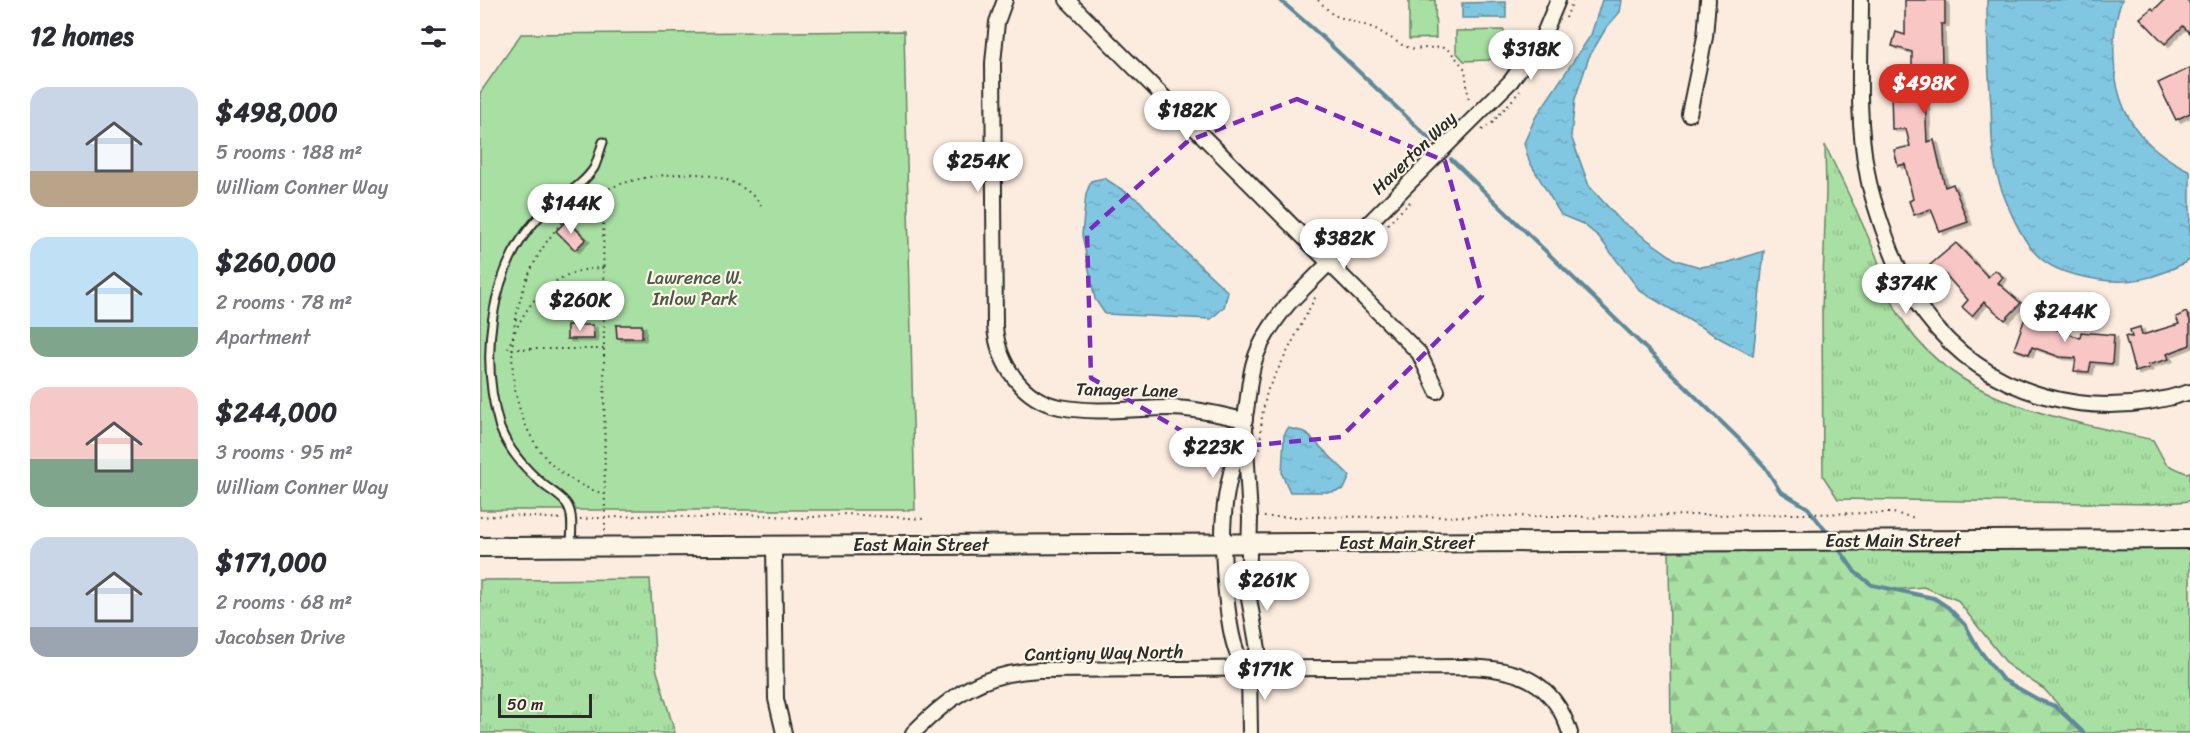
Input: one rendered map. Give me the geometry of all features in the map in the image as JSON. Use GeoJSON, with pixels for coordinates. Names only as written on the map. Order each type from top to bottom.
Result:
{"type":"FeatureCollection","features":[{"type":"Feature","properties":{"kind":"main road","name":"East Main Street"},"geometry":{"type":"LineString","coordinates":[[480,547],[2190,539]]}},
{"type":"Feature","properties":{"kind":"street","name":"Tanager Lane"},"geometry":{"type":"LineString","coordinates":[[1005,0],[997,22],[994,47],[995,327],[1001,355],[1016,380],[1037,397],[1060,407],[1183,409],[1245,420]]}},
{"type":"Feature","properties":{"kind":"street"},"geometry":{"type":"LineString","coordinates":[[1067,0],[1419,353],[1437,391]]}},
{"type":"Feature","properties":{"kind":"street","name":"Haverton Way"},"geometry":{"type":"LineString","coordinates":[[1245,420],[1249,472],[1248,593],[1258,649],[1249,669],[1239,658],[1236,649],[1227,596],[1223,517],[1230,472],[1245,420],[1251,374],[1266,334],[1288,304],[1511,81],[1543,36],[1558,0]]}},
{"type":"Feature","properties":{"kind":"street"},"geometry":{"type":"LineString","coordinates":[[1689,114],[1705,37],[1708,0]]}},
{"type":"Feature","properties":{"kind":"street"},"geometry":{"type":"LineString","coordinates":[[1861,0],[1862,137],[1867,175],[1898,269],[1914,299],[1933,324],[1967,357],[1992,374],[2020,388],[2058,400],[2086,405],[2126,405],[2153,402],[2190,392]]}},
{"type":"Feature","properties":{"kind":"street"},"geometry":{"type":"LineString","coordinates":[[774,546],[776,699],[784,733]]}},
{"type":"Feature","properties":{"kind":"street","name":"Cantigny Way North"},"geometry":{"type":"LineString","coordinates":[[913,733],[941,706],[958,694],[975,684],[1011,673],[1039,670],[1482,667],[1511,671],[1529,678],[1555,700],[1570,733]]}},
{"type":"Feature","properties":{"kind":"street"},"geometry":{"type":"LineString","coordinates":[[1249,669],[1250,733]]}},
{"type":"Feature","properties":{"kind":"lane"},"geometry":{"type":"LineString","coordinates":[[571,546],[571,519],[566,503],[521,462],[500,429],[488,386],[487,334],[495,294],[512,253],[541,215],[587,176],[593,168],[603,142]]}},
{"type":"Feature","properties":{"kind":"path"},"geometry":{"type":"LineString","coordinates":[[1318,0],[1333,15],[1374,28],[1408,48],[1439,47],[1450,51],[1465,69],[1469,102]]}},
{"type":"Feature","properties":{"kind":"path"},"geometry":{"type":"LineString","coordinates":[[522,280],[532,260],[551,233],[569,215],[603,191],[648,177],[693,174],[737,183],[751,193],[760,205]]}},
{"type":"Feature","properties":{"kind":"path"},"geometry":{"type":"LineString","coordinates":[[603,191],[605,531]]}},
{"type":"Feature","properties":{"kind":"path"},"geometry":{"type":"LineString","coordinates":[[508,349],[525,310],[544,290],[554,282],[578,272],[603,268]]}},
{"type":"Feature","properties":{"kind":"path"},"geometry":{"type":"LineString","coordinates":[[1260,454],[1262,416],[1267,391],[1302,320],[1320,290]]}},
{"type":"Feature","properties":{"kind":"path"},"geometry":{"type":"LineString","coordinates":[[508,340],[508,363]]}},
{"type":"Feature","properties":{"kind":"path"},"geometry":{"type":"LineString","coordinates":[[508,349],[604,349]]}},
{"type":"Feature","properties":{"kind":"path"},"geometry":{"type":"LineString","coordinates":[[525,432],[538,452],[560,471],[585,487],[605,494]]}},
{"type":"Feature","properties":{"kind":"path"},"geometry":{"type":"LineString","coordinates":[[1264,512],[1264,518],[1556,516],[1594,518],[1846,513],[1901,514],[1916,518]]}},
{"type":"Feature","properties":{"kind":"path"},"geometry":{"type":"LineString","coordinates":[[480,517],[508,515],[605,519],[659,515],[703,518],[745,514],[802,518],[845,514],[924,519]]}},
{"type":"Feature","properties":{"kind":"highlighted area"},"geometry":{"type":"Polygon","coordinates":[[[1297,99],[1445,161],[1482,296],[1341,437],[1213,449],[1091,378],[1087,232],[1188,141],[1297,99]]]}},
{"type":"Feature","properties":{"kind":"green space"},"geometry":{"type":"Polygon","coordinates":[[[1409,0],[1435,0],[1436,38],[1409,39],[1409,0]]]}},
{"type":"Feature","properties":{"kind":"green space"},"geometry":{"type":"Polygon","coordinates":[[[1504,30],[1504,51],[1489,60],[1464,61],[1456,52],[1456,31],[1504,30]]]}},
{"type":"Feature","properties":{"kind":"green space","name":"Lawrence W. Inlow Park"},"geometry":{"type":"Polygon","coordinates":[[[904,31],[915,510],[480,510],[480,93],[521,34],[904,31]]]}},
{"type":"Feature","properties":{"kind":"green space"},"geometry":{"type":"Polygon","coordinates":[[[1825,145],[1869,239],[1894,306],[1920,344],[1947,368],[1977,387],[2010,402],[2081,424],[2153,440],[2166,464],[2186,473],[2190,472],[2190,501],[2152,504],[1838,499],[1823,476],[1822,310],[1826,191],[1825,145]]]}},
{"type":"Feature","properties":{"kind":"green space"},"geometry":{"type":"Polygon","coordinates":[[[2190,544],[2190,733],[2084,733],[2044,689],[2009,666],[1957,600],[1923,587],[1893,590],[1872,585],[1855,572],[1839,549],[2190,544]]]}},
{"type":"Feature","properties":{"kind":"green space"},"geometry":{"type":"Polygon","coordinates":[[[1839,549],[1859,576],[1872,585],[1925,596],[1942,603],[1966,626],[1988,662],[2002,679],[2041,701],[2055,706],[2084,733],[1671,733],[1669,551],[1839,549]]]}},
{"type":"Feature","properties":{"kind":"green space"},"geometry":{"type":"Polygon","coordinates":[[[650,579],[656,668],[675,733],[480,733],[480,580],[650,579]]]}},
{"type":"Feature","properties":{"kind":"water"},"geometry":{"type":"Polygon","coordinates":[[[1602,0],[1622,0],[1620,12],[1606,28],[1589,57],[1575,99],[1571,136],[1589,186],[1620,220],[1676,260],[1700,267],[1726,263],[1764,251],[1753,356],[1640,291],[1599,237],[1583,224],[1561,215],[1529,161],[1524,143],[1535,118],[1591,35],[1602,0]]]}},
{"type":"Feature","properties":{"kind":"water"},"geometry":{"type":"Polygon","coordinates":[[[1987,0],[2122,0],[2116,21],[2114,44],[2116,79],[2120,96],[2134,127],[2145,140],[2173,162],[2190,171],[2190,260],[2165,272],[2142,279],[2104,280],[2076,275],[2054,267],[2029,246],[2009,209],[1999,182],[1994,159],[1988,66],[1987,0]]]}},
{"type":"Feature","properties":{"kind":"water"},"geometry":{"type":"Polygon","coordinates":[[[1506,2],[1506,18],[1462,18],[1462,3],[1506,2]]]}},
{"type":"Feature","properties":{"kind":"water"},"geometry":{"type":"Polygon","coordinates":[[[1104,178],[1140,201],[1178,245],[1228,292],[1224,307],[1211,319],[1105,314],[1095,299],[1082,235],[1086,194],[1091,181],[1104,178]]]}},
{"type":"Feature","properties":{"kind":"water"},"geometry":{"type":"Polygon","coordinates":[[[1288,428],[1305,432],[1350,476],[1344,489],[1332,492],[1290,492],[1282,474],[1284,435],[1288,428]]]}},
{"type":"Feature","properties":{"kind":"building"},"geometry":{"type":"Polygon","coordinates":[[[1905,0],[1945,0],[1945,24],[1941,24],[1942,64],[1944,64],[1945,75],[1924,75],[1927,142],[1934,140],[1945,187],[1953,184],[1968,222],[1940,232],[1931,209],[1914,215],[1909,201],[1913,199],[1905,164],[1898,166],[1894,150],[1910,146],[1906,129],[1892,129],[1891,91],[1905,90],[1905,84],[1912,84],[1912,52],[1892,46],[1896,32],[1905,35],[1905,0]]]}},
{"type":"Feature","properties":{"kind":"building"},"geometry":{"type":"Polygon","coordinates":[[[2164,0],[2186,0],[2190,4],[2190,33],[2183,26],[2165,44],[2140,18],[2152,8],[2154,10],[2164,0]]]}},
{"type":"Feature","properties":{"kind":"building"},"geometry":{"type":"Polygon","coordinates":[[[2190,68],[2190,113],[2176,120],[2158,83],[2190,68]]]}},
{"type":"Feature","properties":{"kind":"building"},"geometry":{"type":"Polygon","coordinates":[[[567,220],[586,239],[575,250],[556,231],[567,220]]]}},
{"type":"Feature","properties":{"kind":"building"},"geometry":{"type":"Polygon","coordinates":[[[1956,243],[1988,277],[1995,270],[2003,277],[1998,283],[2021,303],[2005,320],[1984,302],[1972,316],[1962,307],[1968,300],[1944,273],[1940,276],[1930,265],[1956,243]]]}},
{"type":"Feature","properties":{"kind":"building"},"geometry":{"type":"Polygon","coordinates":[[[2186,312],[2190,320],[2190,345],[2167,354],[2169,359],[2148,365],[2149,368],[2135,372],[2125,336],[2132,337],[2130,330],[2140,327],[2142,335],[2179,324],[2176,317],[2186,312]]]}},
{"type":"Feature","properties":{"kind":"building"},"geometry":{"type":"Polygon","coordinates":[[[2039,314],[2051,318],[2048,326],[2080,338],[2081,332],[2114,335],[2112,364],[2091,362],[2089,372],[2074,371],[2076,358],[2060,357],[2032,347],[2029,354],[2014,349],[2026,315],[2037,319],[2039,314]]]}},
{"type":"Feature","properties":{"kind":"building"},"geometry":{"type":"Polygon","coordinates":[[[567,325],[593,325],[594,339],[567,339],[567,325]]]}},
{"type":"Feature","properties":{"kind":"building"},"geometry":{"type":"Polygon","coordinates":[[[616,325],[642,325],[642,338],[617,338],[616,325]]]}},
{"type":"Feature","properties":{"kind":"waterway"},"geometry":{"type":"LineString","coordinates":[[1280,0],[1433,142]]}},
{"type":"Feature","properties":{"kind":"waterway"},"geometry":{"type":"LineString","coordinates":[[1451,159],[1739,439],[1765,467],[1780,491],[1808,508],[1829,535]]}},
{"type":"Feature","properties":{"kind":"waterway"},"geometry":{"type":"LineString","coordinates":[[1837,546],[1855,572],[1872,585],[1934,598],[1949,608],[1966,626],[1978,648],[2002,679],[2041,701],[2055,706],[2084,733]]}}]}
